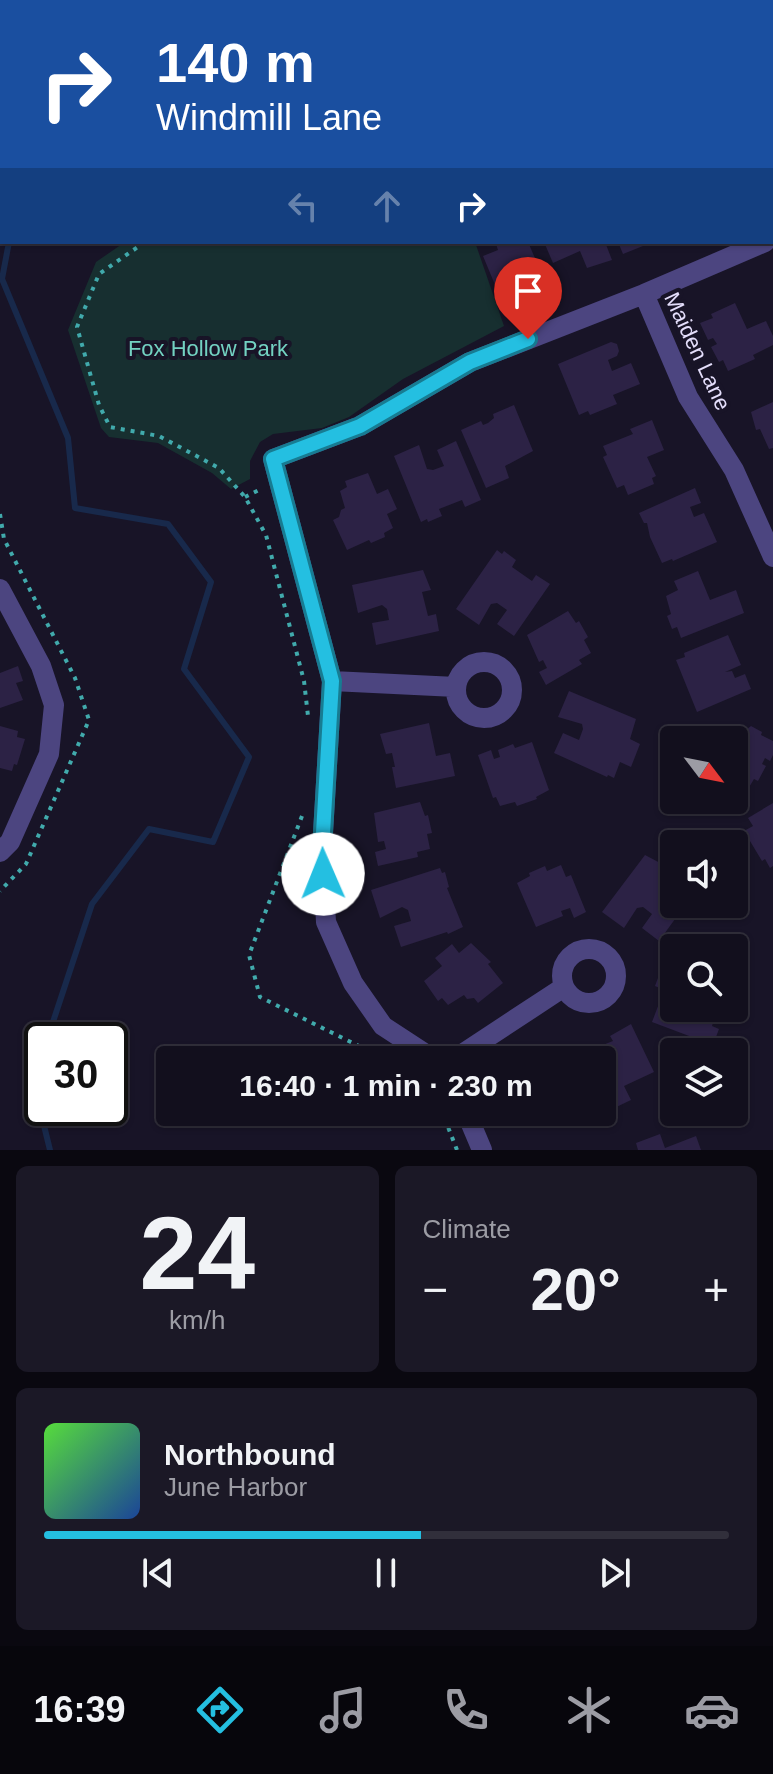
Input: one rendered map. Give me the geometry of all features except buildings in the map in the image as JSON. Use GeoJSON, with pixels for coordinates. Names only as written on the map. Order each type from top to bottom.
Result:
{"type":"FeatureCollection","features":[{"type":"Feature","properties":{"kind":"street"},"geometry":{"type":"LineString","coordinates":[[414,1046],[383,1026],[353,983],[326,922],[322,850],[332,681],[273,459],[360,426],[470,362],[644,294],[760,244]]}},
{"type":"Feature","properties":{"kind":"street","name":"Maiden Lane"},"geometry":{"type":"LineString","coordinates":[[644,294],[688,397],[734,470],[773,557]]}},
{"type":"Feature","properties":{"kind":"street"},"geometry":{"type":"LineString","coordinates":[[0,589],[41,666],[54,705],[49,754],[10,842],[0,852]]}},
{"type":"Feature","properties":{"kind":"street"},"geometry":{"type":"LineString","coordinates":[[332,681],[456,687]]}},
{"type":"Feature","properties":{"kind":"street"},"geometry":{"type":"LineString","coordinates":[[474,1046],[564,987]]}},
{"type":"Feature","properties":{"kind":"street"},"geometry":{"type":"LineString","coordinates":[[472,1126],[482,1150]]}},
{"type":"Feature","properties":{"kind":"path"},"geometry":{"type":"LineString","coordinates":[[142,244],[99,274],[77,327],[99,405],[110,427],[159,436],[219,468],[245,497],[266,535],[304,681],[309,719]]}},
{"type":"Feature","properties":{"kind":"path"},"geometry":{"type":"LineString","coordinates":[[303,813],[249,955],[260,997],[359,1046]]}},
{"type":"Feature","properties":{"kind":"path"},"geometry":{"type":"LineString","coordinates":[[447,1126],[457,1150]]}},
{"type":"Feature","properties":{"kind":"green space","name":"Fox Hollow Park"},"geometry":{"type":"Polygon","coordinates":[[[122,244],[476,244],[504,326],[403,379],[349,417],[322,428],[273,434],[260,442],[250,461],[250,479],[231,489],[212,473],[158,443],[109,437],[101,428],[68,330],[96,262],[122,244]]]}},
{"type":"Feature","properties":{"kind":"waterway"},"geometry":{"type":"LineString","coordinates":[[9,244],[2,279],[68,438],[75,508],[168,524],[211,582],[184,669],[249,757],[213,842],[149,829],[92,904],[53,1022]]}},
{"type":"Feature","properties":{"kind":"waterway"},"geometry":{"type":"LineString","coordinates":[[44,1126],[50,1150]]}},
{"type":"Feature","properties":{"kind":"route"},"geometry":{"type":"LineString","coordinates":[[323,874],[332,681],[273,459],[360,426],[470,362],[528,339]]}}]}
